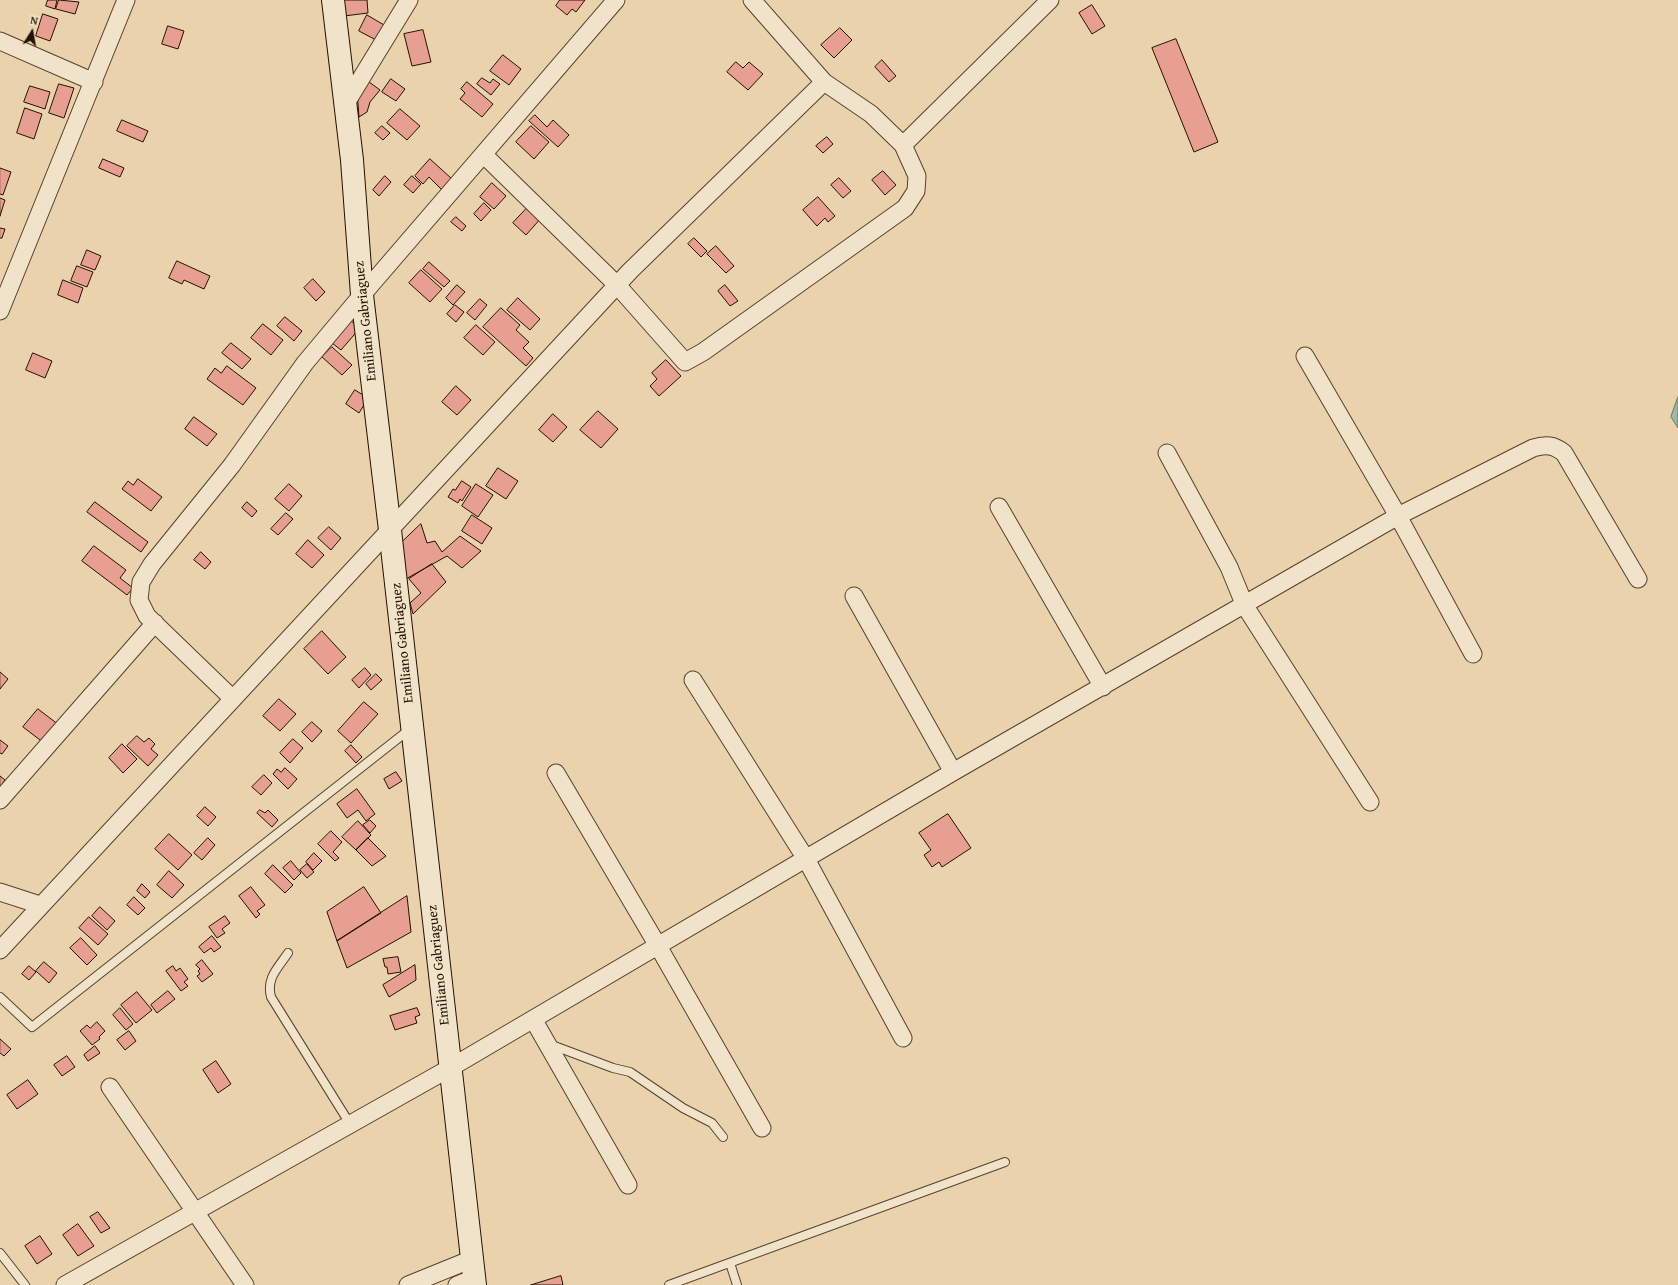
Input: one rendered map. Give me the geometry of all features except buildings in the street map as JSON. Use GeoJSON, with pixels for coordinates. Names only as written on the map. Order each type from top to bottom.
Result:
{"type":"FeatureCollection","features":[{"type":"Feature","properties":{"kind":"main road","name":"Emiliano Gabriaguez"},"geometry":{"type":"LineString","coordinates":[[333,0],[352,160],[362,294],[450,1068],[470,1277]]}},
{"type":"Feature","properties":{"kind":"street"},"geometry":{"type":"LineString","coordinates":[[2,301],[94,82],[126,0]]}},
{"type":"Feature","properties":{"kind":"street"},"geometry":{"type":"LineString","coordinates":[[346,103],[409,0]]}},
{"type":"Feature","properties":{"kind":"street"},"geometry":{"type":"LineString","coordinates":[[233,699],[147,616],[140,600],[141,582],[152,564],[232,466],[305,363],[362,294],[616,0]]}},
{"type":"Feature","properties":{"kind":"street"},"geometry":{"type":"LineString","coordinates":[[484,154],[617,285],[685,362],[703,352],[905,208],[916,191],[917,176],[903,145],[872,114],[824,82],[752,0]]}},
{"type":"Feature","properties":{"kind":"street"},"geometry":{"type":"LineString","coordinates":[[903,145],[1050,0]]}},
{"type":"Feature","properties":{"kind":"street"},"geometry":{"type":"LineString","coordinates":[[0,41],[94,82]]}},
{"type":"Feature","properties":{"kind":"street"},"geometry":{"type":"LineString","coordinates":[[0,950],[40,905],[617,285],[824,82]]}},
{"type":"Feature","properties":{"kind":"street"},"geometry":{"type":"LineString","coordinates":[[1305,356],[1398,516],[1473,654]]}},
{"type":"Feature","properties":{"kind":"street"},"geometry":{"type":"LineString","coordinates":[[65,1285],[450,1068],[954,772],[1398,516],[1533,448],[1543,445],[1552,446],[1558,448],[1564,453],[1638,579]]}},
{"type":"Feature","properties":{"kind":"street"},"geometry":{"type":"LineString","coordinates":[[1166,453],[1229,567],[1244,606],[1370,802]]}},
{"type":"Feature","properties":{"kind":"street"},"geometry":{"type":"LineString","coordinates":[[999,507],[1103,687]]}},
{"type":"Feature","properties":{"kind":"street"},"geometry":{"type":"LineString","coordinates":[[854,596],[954,772]]}},
{"type":"Feature","properties":{"kind":"street"},"geometry":{"type":"LineString","coordinates":[[0,800],[155,623]]}},
{"type":"Feature","properties":{"kind":"street"},"geometry":{"type":"LineString","coordinates":[[694,680],[806,859],[903,1038]]}},
{"type":"Feature","properties":{"kind":"street"},"geometry":{"type":"LineString","coordinates":[[556,773],[658,946],[762,1128]]}},
{"type":"Feature","properties":{"kind":"street"},"geometry":{"type":"LineString","coordinates":[[0,892],[40,905]]}},
{"type":"Feature","properties":{"kind":"street"},"geometry":{"type":"LineString","coordinates":[[533,1019],[628,1185]]}},
{"type":"Feature","properties":{"kind":"street"},"geometry":{"type":"LineString","coordinates":[[110,1087],[245,1285]]}},
{"type":"Feature","properties":{"kind":"street"},"geometry":{"type":"LineString","coordinates":[[408,1285],[470,1277]]}},
{"type":"Feature","properties":{"kind":"lane"},"geometry":{"type":"LineString","coordinates":[[0,997],[32,1027],[412,727]]}},
{"type":"Feature","properties":{"kind":"lane"},"geometry":{"type":"LineString","coordinates":[[288,953],[270,980],[269,988],[271,997],[350,1124]]}},
{"type":"Feature","properties":{"kind":"lane"},"geometry":{"type":"LineString","coordinates":[[547,1044],[613,1068],[630,1072],[683,1108],[712,1122],[723,1137]]}},
{"type":"Feature","properties":{"kind":"lane"},"geometry":{"type":"LineString","coordinates":[[668,1285],[1005,1162]]}},
{"type":"Feature","properties":{"kind":"lane"},"geometry":{"type":"LineString","coordinates":[[0,1253],[25,1285]]}},
{"type":"Feature","properties":{"kind":"lane"},"geometry":{"type":"LineString","coordinates":[[730,1263],[737,1285]]}},
{"type":"Feature","properties":{"kind":"shaded area"},"geometry":{"type":"Polygon","coordinates":[[[1678,397],[1678,428],[1671,417],[1678,397]]]}}]}
